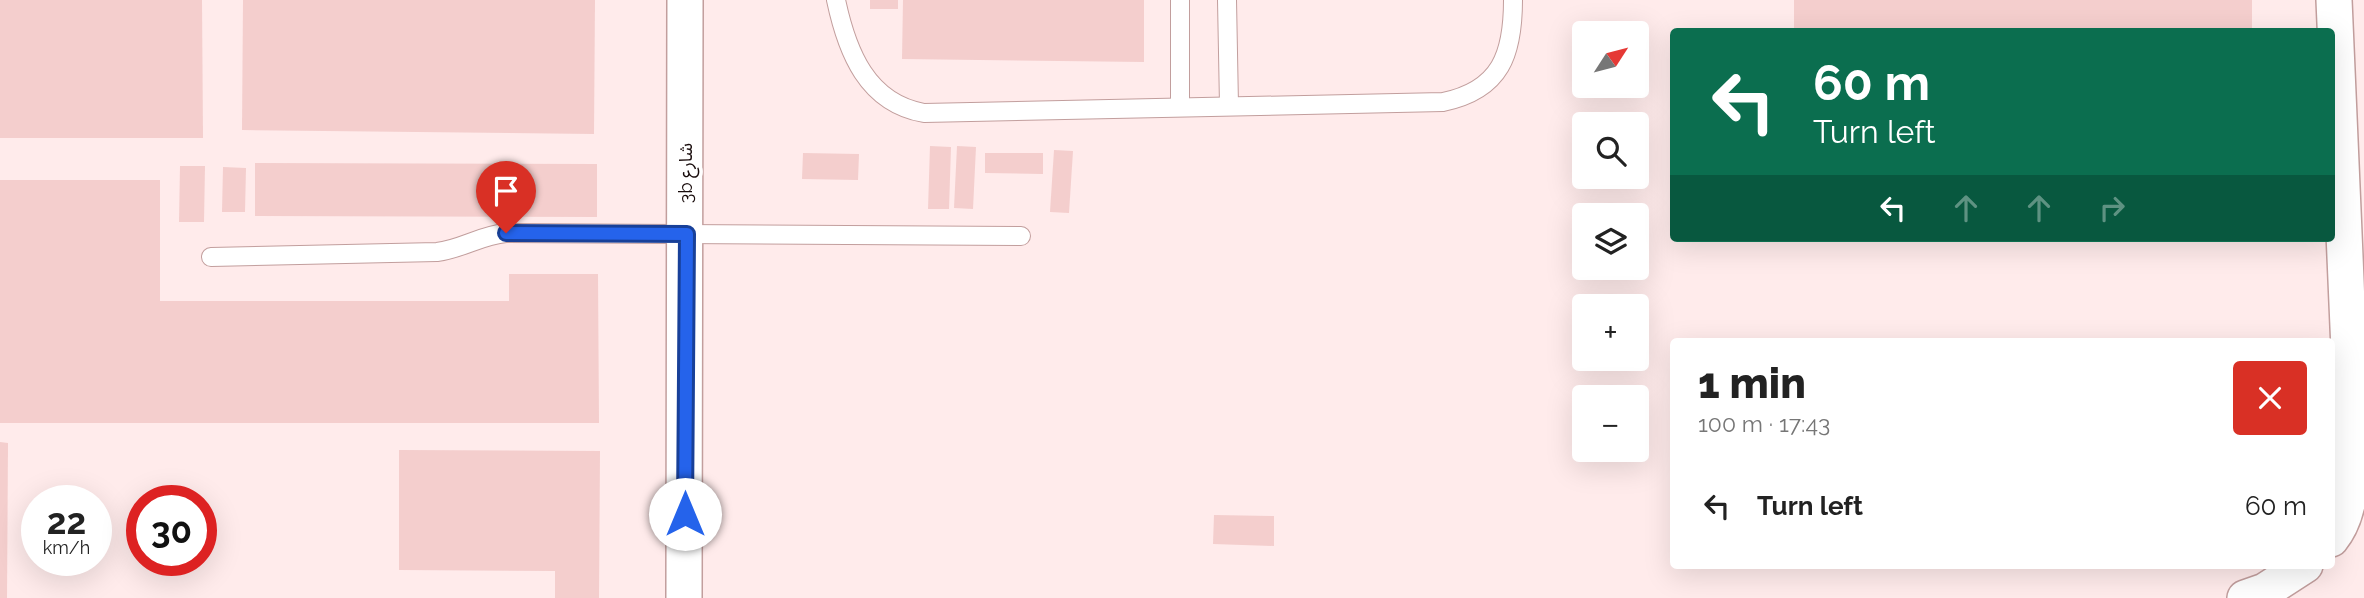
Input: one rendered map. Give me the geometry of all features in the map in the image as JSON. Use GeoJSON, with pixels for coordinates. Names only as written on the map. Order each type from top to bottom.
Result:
{"type":"FeatureCollection","features":[{"type":"Feature","properties":{"kind":"street","name":"3b شارع"},"geometry":{"type":"LineString","coordinates":[[684,598],[687,234],[685,0]]}},
{"type":"Feature","properties":{"kind":"street"},"geometry":{"type":"LineString","coordinates":[[2334,0],[2352,420],[2350,482],[2345,508],[2335,530]]}},
{"type":"Feature","properties":{"kind":"street"},"geometry":{"type":"LineString","coordinates":[[2245,598],[2265,591],[2299,569]]}},
{"type":"Feature","properties":{"kind":"lane"},"geometry":{"type":"LineString","coordinates":[[836,0],[849,48],[866,79],[884,97],[907,110],[924,113],[1443,102],[1476,91],[1501,67],[1513,34],[1513,0]]}},
{"type":"Feature","properties":{"kind":"lane"},"geometry":{"type":"LineString","coordinates":[[1180,0],[1180,106]]}},
{"type":"Feature","properties":{"kind":"lane"},"geometry":{"type":"LineString","coordinates":[[1227,0],[1229,105]]}},
{"type":"Feature","properties":{"kind":"lane"},"geometry":{"type":"LineString","coordinates":[[211,257],[437,252],[453,250],[486,236],[506,233],[1021,236]]}},
{"type":"Feature","properties":{"kind":"shaded area"},"geometry":{"type":"Polygon","coordinates":[[[0,0],[2364,0],[2364,598],[0,598],[0,0]]]}},
{"type":"Feature","properties":{"kind":"building"},"geometry":{"type":"Polygon","coordinates":[[[0,0],[202,0],[203,138],[0,138],[0,0]]]}},
{"type":"Feature","properties":{"kind":"building"},"geometry":{"type":"Polygon","coordinates":[[[243,0],[595,0],[594,134],[242,130],[243,0]]]}},
{"type":"Feature","properties":{"kind":"building"},"geometry":{"type":"Polygon","coordinates":[[[870,0],[898,0],[898,9],[870,9],[870,0]]]}},
{"type":"Feature","properties":{"kind":"building"},"geometry":{"type":"Polygon","coordinates":[[[903,0],[1144,0],[1144,62],[902,59],[903,0]]]}},
{"type":"Feature","properties":{"kind":"building"},"geometry":{"type":"Polygon","coordinates":[[[1794,0],[2252,0],[2252,28],[1794,28],[1794,0]]]}},
{"type":"Feature","properties":{"kind":"building"},"geometry":{"type":"Polygon","coordinates":[[[930,146],[951,147],[949,209],[928,209],[930,146]]]}},
{"type":"Feature","properties":{"kind":"building"},"geometry":{"type":"Polygon","coordinates":[[[957,146],[976,147],[973,209],[954,208],[957,146]]]}},
{"type":"Feature","properties":{"kind":"building"},"geometry":{"type":"Polygon","coordinates":[[[1054,150],[1073,151],[1069,213],[1050,212],[1054,150]]]}},
{"type":"Feature","properties":{"kind":"building"},"geometry":{"type":"Polygon","coordinates":[[[803,153],[859,154],[858,180],[802,179],[803,153]]]}},
{"type":"Feature","properties":{"kind":"building"},"geometry":{"type":"Polygon","coordinates":[[[985,153],[1043,153],[1043,174],[985,173],[985,153]]]}},
{"type":"Feature","properties":{"kind":"building"},"geometry":{"type":"Polygon","coordinates":[[[255,163],[597,164],[597,217],[255,216],[255,163]]]}},
{"type":"Feature","properties":{"kind":"building"},"geometry":{"type":"Polygon","coordinates":[[[180,166],[205,166],[204,222],[179,222],[180,166]]]}},
{"type":"Feature","properties":{"kind":"building"},"geometry":{"type":"Polygon","coordinates":[[[223,167],[246,168],[245,212],[222,212],[223,167]]]}},
{"type":"Feature","properties":{"kind":"building"},"geometry":{"type":"Polygon","coordinates":[[[0,180],[160,180],[160,301],[509,301],[509,274],[598,274],[599,423],[0,423],[0,180]]]}},
{"type":"Feature","properties":{"kind":"building"},"geometry":{"type":"Polygon","coordinates":[[[0,442],[8,443],[7,598],[0,598],[0,442]]]}},
{"type":"Feature","properties":{"kind":"building"},"geometry":{"type":"Polygon","coordinates":[[[399,450],[600,451],[599,598],[555,598],[555,571],[399,570],[399,450]]]}},
{"type":"Feature","properties":{"kind":"building"},"geometry":{"type":"Polygon","coordinates":[[[1214,515],[1274,516],[1274,546],[1213,544],[1214,515]]]}},
{"type":"Feature","properties":{"kind":"route"},"geometry":{"type":"LineString","coordinates":[[506,233],[687,234],[685,514]]}}]}
